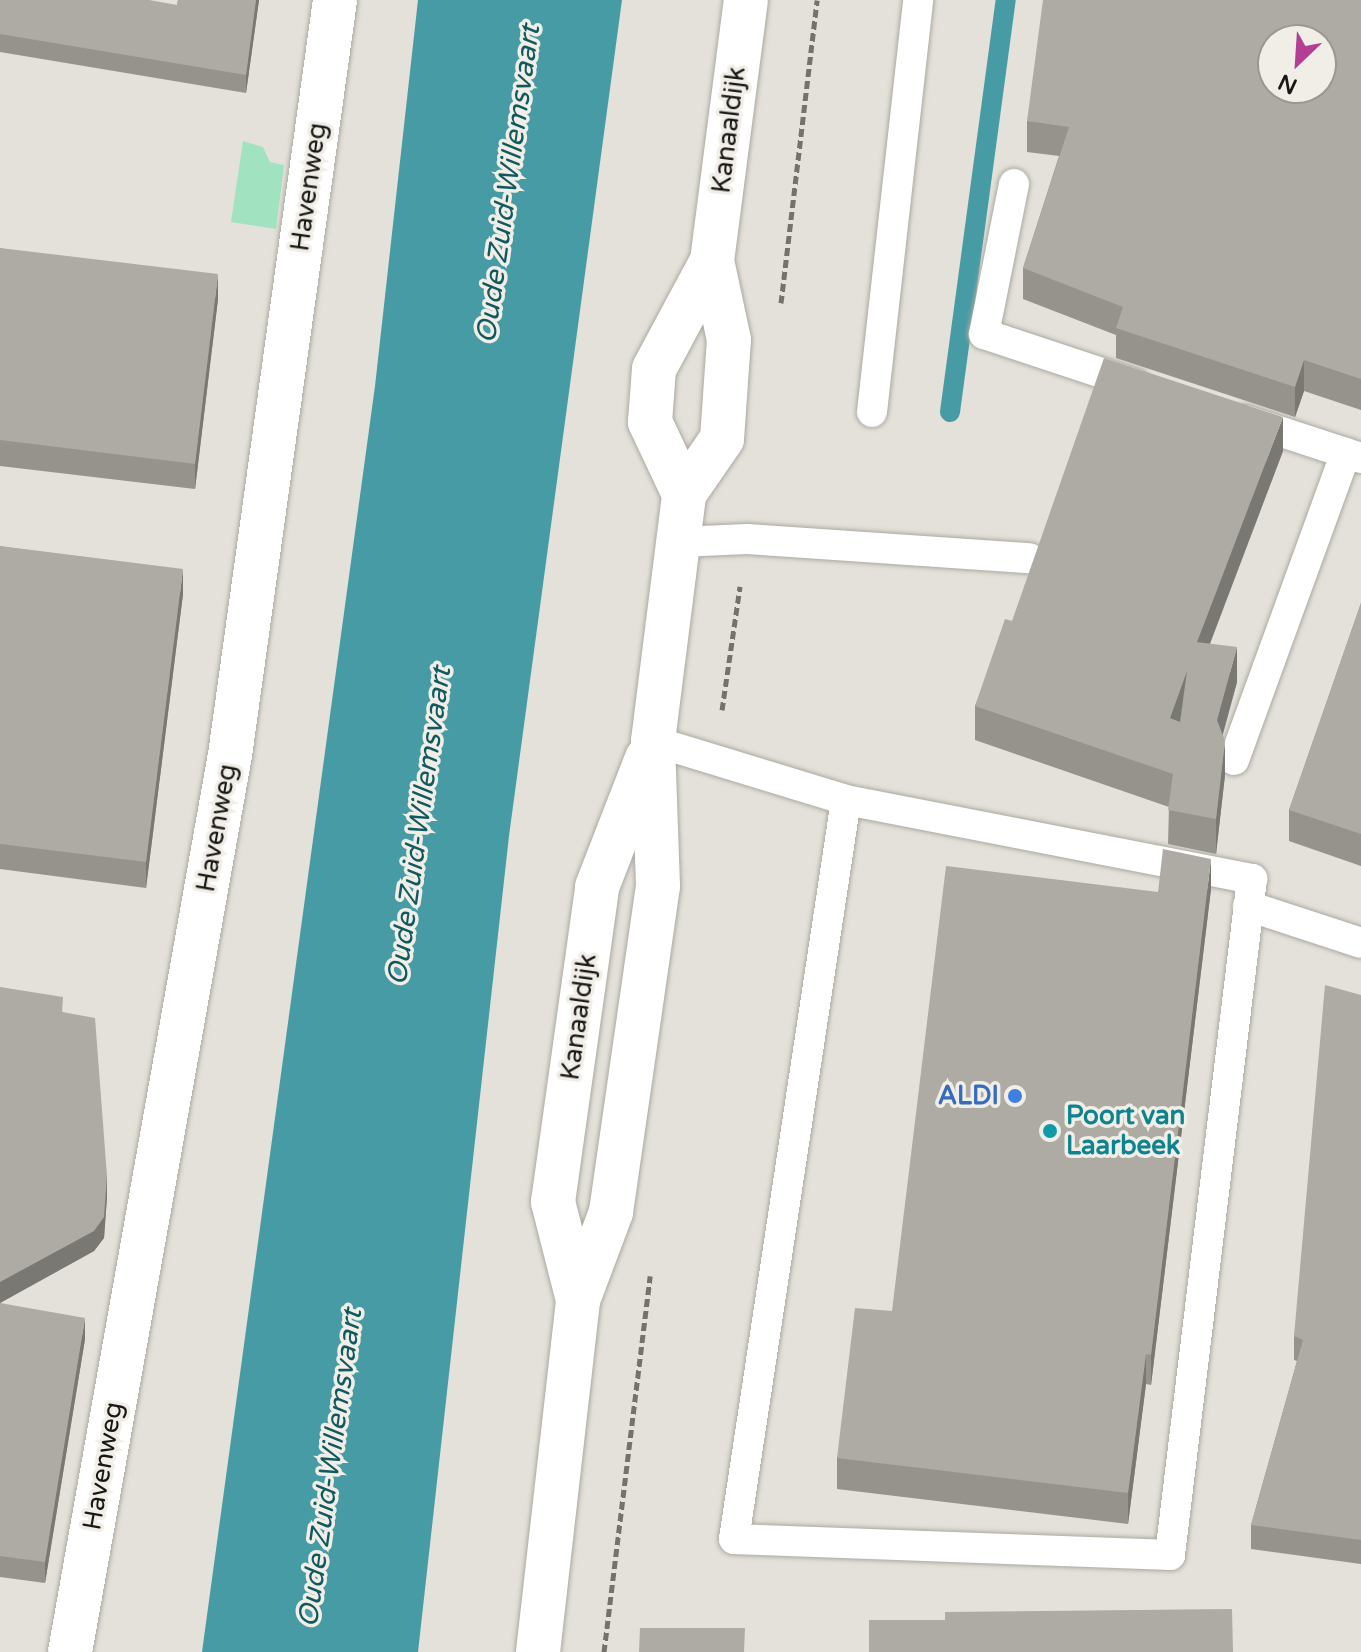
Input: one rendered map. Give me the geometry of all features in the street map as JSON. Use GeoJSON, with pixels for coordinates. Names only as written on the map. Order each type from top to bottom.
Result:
{"type":"FeatureCollection","features":[{"type":"Feature","properties":{"kind":"main road","name":"Havenweg"},"geometry":{"type":"LineString","coordinates":[[70,1652],[230,755],[335,0]]}},
{"type":"Feature","properties":{"kind":"main road","name":"Kanaaldijk"},"geometry":{"type":"LineString","coordinates":[[538,1652],[578,1300],[611,1212],[658,886],[653,741],[684,494],[722,439],[729,340],[712,261],[746,0]]}},
{"type":"Feature","properties":{"kind":"main road","name":"Kanaaldijk"},"geometry":{"type":"LineString","coordinates":[[684,494],[650,422],[654,369],[712,261]]}},
{"type":"Feature","properties":{"kind":"main road","name":"Kanaaldijk"},"geometry":{"type":"LineString","coordinates":[[578,1300],[553,1202],[597,887],[653,741]]}},
{"type":"Feature","properties":{"kind":"lane"},"geometry":{"type":"LineString","coordinates":[[872,412],[918,0]]}},
{"type":"Feature","properties":{"kind":"lane"},"geometry":{"type":"LineString","coordinates":[[1014,184],[984,334],[1165,394]]}},
{"type":"Feature","properties":{"kind":"lane"},"geometry":{"type":"LineString","coordinates":[[1210,409],[1353,456],[1234,760]]}},
{"type":"Feature","properties":{"kind":"lane"},"geometry":{"type":"LineString","coordinates":[[679,542],[747,539],[1029,558]]}},
{"type":"Feature","properties":{"kind":"lane"},"geometry":{"type":"LineString","coordinates":[[653,741],[846,800],[1252,879],[1170,1555],[734,1539],[846,800]]}},
{"type":"Feature","properties":{"kind":"lane"},"geometry":{"type":"LineString","coordinates":[[1248,906],[1361,943]]}},
{"type":"Feature","properties":{"kind":"green space"},"geometry":{"type":"Polygon","coordinates":[[[243,141],[263,147],[270,162],[284,165],[276,229],[231,222],[243,141]]]}},
{"type":"Feature","properties":{"kind":"water","name":"Oude Zuid-Willemsvaart"},"geometry":{"type":"Polygon","coordinates":[[[418,0],[622,0],[509,836],[418,1652],[202,1652],[375,386],[418,0]]]}},
{"type":"Feature","properties":{"kind":"building"},"geometry":{"type":"Polygon","coordinates":[[[0,0],[149,0],[177,5],[178,0],[256,0],[246,75],[0,34],[0,0]]]}},
{"type":"Feature","properties":{"kind":"building"},"geometry":{"type":"Polygon","coordinates":[[[1043,0],[1361,0],[1361,379],[1304,360],[1295,387],[1116,328],[1123,307],[1023,268],[1069,127],[1027,121],[1043,0]]]}},
{"type":"Feature","properties":{"kind":"building"},"geometry":{"type":"Polygon","coordinates":[[[0,248],[218,274],[195,464],[0,440],[0,248]]]}},
{"type":"Feature","properties":{"kind":"building"},"geometry":{"type":"Polygon","coordinates":[[[1104,358],[1283,417],[1197,642],[1237,647],[1217,720],[1225,741],[1216,819],[1168,810],[1173,774],[975,706],[1005,619],[1012,621],[1104,358]],[[1187,671],[1170,718],[1180,722],[1187,671]]]}},
{"type":"Feature","properties":{"kind":"building"},"geometry":{"type":"Polygon","coordinates":[[[0,546],[183,569],[146,862],[0,844],[0,546]]]}},
{"type":"Feature","properties":{"kind":"building"},"geometry":{"type":"Polygon","coordinates":[[[1361,603],[1361,834],[1289,810],[1361,603]]]}},
{"type":"Feature","properties":{"kind":"building","name":"Poort van Laarbeek"},"geometry":{"type":"Polygon","coordinates":[[[1163,849],[1211,859],[1151,1355],[1146,1354],[1128,1493],[837,1458],[855,1308],[892,1311],[946,866],[1158,892],[1163,849]]]}},
{"type":"Feature","properties":{"kind":"building"},"geometry":{"type":"Polygon","coordinates":[[[1325,985],[1361,995],[1361,1540],[1251,1525],[1303,1340],[1294,1336],[1325,985]]]}},
{"type":"Feature","properties":{"kind":"building"},"geometry":{"type":"Polygon","coordinates":[[[0,987],[63,997],[62,1012],[95,1018],[107,1176],[104,1217],[94,1231],[0,1282],[0,987]]]}},
{"type":"Feature","properties":{"kind":"building"},"geometry":{"type":"Polygon","coordinates":[[[0,1303],[85,1318],[45,1562],[0,1556],[0,1303]]]}},
{"type":"Feature","properties":{"kind":"building"},"geometry":{"type":"Polygon","coordinates":[[[1232,1609],[1233,1652],[869,1652],[869,1620],[945,1620],[945,1612],[1232,1609]]]}},
{"type":"Feature","properties":{"kind":"building"},"geometry":{"type":"Polygon","coordinates":[[[640,1628],[745,1628],[744,1652],[639,1652],[640,1628]]]}},
{"type":"Feature","properties":{"kind":"waterway"},"geometry":{"type":"LineString","coordinates":[[950,412],[1006,0]]}},
{"type":"Feature","properties":{"kind":"place","name":"ALDI"},"geometry":{"type":"Point","coordinates":[1015,1096]}},
{"type":"Feature","properties":{"kind":"place","name":"Poort van Laarbeek"},"geometry":{"type":"Point","coordinates":[1050,1131]}}]}
